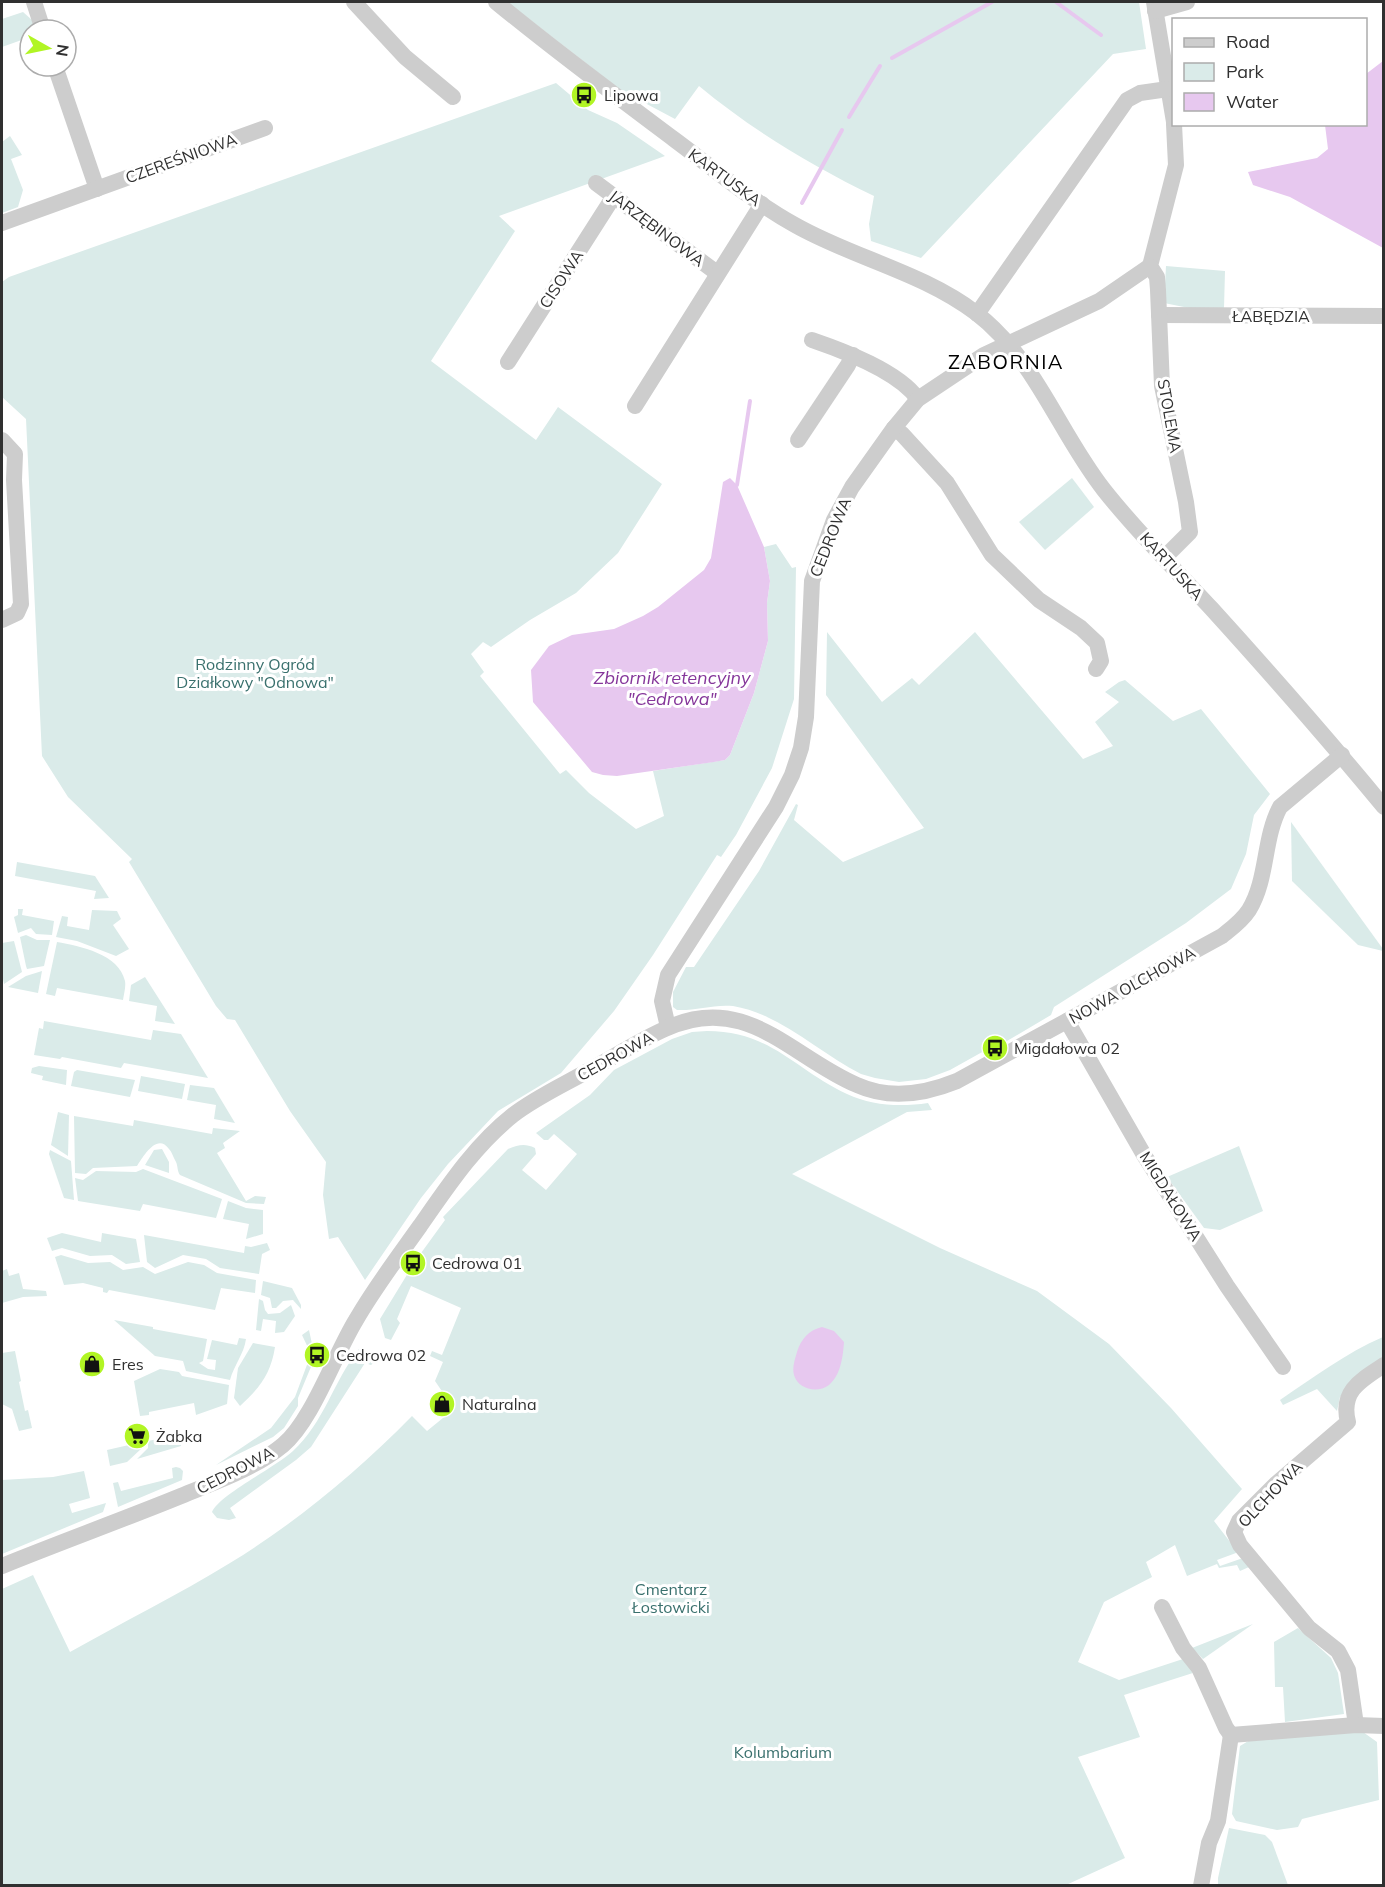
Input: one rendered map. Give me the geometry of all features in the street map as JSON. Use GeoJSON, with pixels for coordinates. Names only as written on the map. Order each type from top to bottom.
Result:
{"type":"FeatureCollection","features":[{"type":"Feature","properties":{"kind":"street"},"geometry":{"type":"LineString","coordinates":[[34,2],[39,18]]}},
{"type":"Feature","properties":{"kind":"street"},"geometry":{"type":"LineString","coordinates":[[354,2],[398,49],[453,97]]}},
{"type":"Feature","properties":{"kind":"street","name":"KARTUSKA"},"geometry":{"type":"LineString","coordinates":[[496,2],[597,81],[762,204],[814,236],[932,286],[977,314],[1008,344],[1028,371],[1075,449],[1104,490],[1342,755],[1383,807]]}},
{"type":"Feature","properties":{"kind":"street"},"geometry":{"type":"LineString","coordinates":[[1172,112],[1154,6],[1187,2]]}},
{"type":"Feature","properties":{"kind":"street"},"geometry":{"type":"LineString","coordinates":[[60,78],[97,189]]}},
{"type":"Feature","properties":{"kind":"street"},"geometry":{"type":"LineString","coordinates":[[977,314],[1126,100],[1140,93],[1168,89]]}},
{"type":"Feature","properties":{"kind":"street"},"geometry":{"type":"LineString","coordinates":[[1008,344],[1099,301],[1150,266],[1176,165],[1174,126]]}},
{"type":"Feature","properties":{"kind":"street","name":"CZEREŚNIOWA"},"geometry":{"type":"LineString","coordinates":[[2,222],[265,128]]}},
{"type":"Feature","properties":{"kind":"street","name":"JARZĘBINOWA"},"geometry":{"type":"LineString","coordinates":[[596,183],[717,273]]}},
{"type":"Feature","properties":{"kind":"street","name":"CISOWA"},"geometry":{"type":"LineString","coordinates":[[508,362],[614,196]]}},
{"type":"Feature","properties":{"kind":"street"},"geometry":{"type":"LineString","coordinates":[[635,406],[762,204]]}},
{"type":"Feature","properties":{"kind":"street","name":"STOLEMA"},"geometry":{"type":"LineString","coordinates":[[1150,266],[1157,277],[1162,386],[1190,531],[1164,558]]}},
{"type":"Feature","properties":{"kind":"street","name":"ŁABĘDZIA"},"geometry":{"type":"LineString","coordinates":[[1160,315],[1383,316]]}},
{"type":"Feature","properties":{"kind":"street"},"geometry":{"type":"LineString","coordinates":[[812,340],[863,359],[911,390],[918,399]]}},
{"type":"Feature","properties":{"kind":"street","name":"CEDROWA"},"geometry":{"type":"LineString","coordinates":[[2,1566],[226,1477],[264,1458],[284,1444],[311,1407],[364,1307],[460,1169],[487,1139],[514,1115],[541,1097],[668,1028],[662,1001],[668,975],[776,807],[792,776],[801,748],[806,717],[810,601],[815,568],[840,508],[852,487],[894,428],[918,399],[984,355],[1008,344]]}},
{"type":"Feature","properties":{"kind":"street"},"geometry":{"type":"LineString","coordinates":[[798,440],[853,355]]}},
{"type":"Feature","properties":{"kind":"street"},"geometry":{"type":"LineString","coordinates":[[894,428],[947,483],[992,555],[1039,600],[1082,628],[1097,644],[1101,652],[1101,661],[1096,669]]}},
{"type":"Feature","properties":{"kind":"street"},"geometry":{"type":"LineString","coordinates":[[2,440],[15,454],[14,480],[21,604],[17,613],[2,620]]}},
{"type":"Feature","properties":{"kind":"street","name":"NOWA OLCHOWA"},"geometry":{"type":"LineString","coordinates":[[668,1028],[706,1018],[732,1019],[755,1025],[857,1085],[888,1093],[924,1092],[957,1081],[1222,936],[1239,923],[1256,896],[1272,825],[1280,807],[1342,755]]}},
{"type":"Feature","properties":{"kind":"street","name":"MIGDAŁOWA"},"geometry":{"type":"LineString","coordinates":[[1066,1021],[1144,1155],[1227,1286],[1282,1367]]}},
{"type":"Feature","properties":{"kind":"street","name":"OLCHOWA"},"geometry":{"type":"LineString","coordinates":[[1356,1725],[1348,1670],[1338,1651],[1310,1628],[1240,1545],[1234,1532],[1239,1521],[1277,1483],[1348,1422],[1345,1403],[1351,1390],[1383,1365]]}},
{"type":"Feature","properties":{"kind":"street"},"geometry":{"type":"LineString","coordinates":[[1162,1607],[1183,1648],[1199,1668],[1226,1728],[1232,1735],[1218,1821],[1209,1843],[1201,1886]]}},
{"type":"Feature","properties":{"kind":"street"},"geometry":{"type":"LineString","coordinates":[[1232,1735],[1356,1725],[1383,1726]]}},
{"type":"Feature","properties":{"kind":"green space"},"geometry":{"type":"Polygon","coordinates":[[[507,2],[1139,2],[1146,49],[1113,54],[921,258],[871,241],[869,224],[874,196],[783,146],[740,118],[699,86],[675,119],[643,102],[640,105],[507,2]]]}},
{"type":"Feature","properties":{"kind":"green space"},"geometry":{"type":"Polygon","coordinates":[[[23,12],[30,18],[18,18],[18,41],[2,47],[2,19],[23,12]]]}},
{"type":"Feature","properties":{"kind":"green space","name":"Rodzinny Ogród Działkowy \"Odnowa\""},"geometry":{"type":"Polygon","coordinates":[[[556,83],[588,110],[617,123],[665,156],[499,216],[515,231],[431,361],[536,440],[558,407],[662,484],[618,553],[576,593],[530,620],[491,647],[483,642],[471,654],[484,672],[480,676],[560,774],[566,770],[589,793],[636,829],[664,816],[653,771],[725,760],[730,755],[754,693],[768,641],[767,603],[770,581],[764,547],[776,544],[792,568],[796,567],[794,699],[772,768],[736,835],[721,857],[717,855],[614,1011],[561,1073],[498,1111],[448,1164],[421,1198],[365,1280],[338,1237],[329,1239],[323,1195],[326,1162],[290,1111],[235,1020],[227,1019],[216,1006],[129,862],[132,859],[68,797],[42,756],[26,419],[2,397],[2,282],[9,277],[556,83]]]}},
{"type":"Feature","properties":{"kind":"green space"},"geometry":{"type":"Polygon","coordinates":[[[10,136],[22,155],[11,159],[23,190],[18,207],[2,213],[2,142],[10,136]]]}},
{"type":"Feature","properties":{"kind":"green space"},"geometry":{"type":"Polygon","coordinates":[[[1166,266],[1225,271],[1224,308],[1189,308],[1164,303],[1166,266]]]}},
{"type":"Feature","properties":{"kind":"green space"},"geometry":{"type":"Polygon","coordinates":[[[1072,478],[1094,507],[1045,550],[1019,522],[1072,478]]]}},
{"type":"Feature","properties":{"kind":"green space"},"geometry":{"type":"Polygon","coordinates":[[[827,632],[882,702],[912,678],[919,685],[975,632],[1083,759],[1113,746],[1095,722],[1119,702],[1105,692],[1119,682],[1125,680],[1173,721],[1201,709],[1270,794],[1254,815],[1246,854],[1231,889],[1186,923],[1054,1007],[1051,1015],[995,1048],[993,1046],[950,1070],[926,1079],[899,1082],[861,1074],[784,1025],[751,1010],[726,1006],[677,1010],[673,1007],[673,992],[686,967],[694,967],[759,871],[796,804],[798,805],[794,820],[843,862],[924,828],[826,695],[827,632]]]}},
{"type":"Feature","properties":{"kind":"green space"},"geometry":{"type":"Polygon","coordinates":[[[1291,822],[1383,951],[1358,945],[1292,881],[1291,822]]]}},
{"type":"Feature","properties":{"kind":"green space"},"geometry":{"type":"Polygon","coordinates":[[[17,862],[95,876],[109,898],[94,899],[96,891],[15,876],[17,862]]]}},
{"type":"Feature","properties":{"kind":"green space"},"geometry":{"type":"Polygon","coordinates":[[[18,909],[23,909],[22,915],[54,921],[52,935],[36,934],[31,928],[18,933],[14,917],[18,915],[18,909]]]}},
{"type":"Feature","properties":{"kind":"green space"},"geometry":{"type":"Polygon","coordinates":[[[92,910],[117,911],[121,919],[113,925],[129,949],[116,956],[77,941],[56,937],[62,916],[68,917],[67,926],[89,930],[92,910]]]}},
{"type":"Feature","properties":{"kind":"green space"},"geometry":{"type":"Polygon","coordinates":[[[26,935],[37,940],[50,940],[44,966],[27,969],[20,937],[26,935]]]}},
{"type":"Feature","properties":{"kind":"green space"},"geometry":{"type":"Polygon","coordinates":[[[14,941],[22,972],[4,984],[2,943],[14,941]]]}},
{"type":"Feature","properties":{"kind":"green space"},"geometry":{"type":"Polygon","coordinates":[[[57,942],[87,949],[115,964],[125,981],[123,1000],[57,988],[55,996],[46,994],[57,942]]]}},
{"type":"Feature","properties":{"kind":"green space"},"geometry":{"type":"Polygon","coordinates":[[[42,971],[38,993],[8,987],[26,976],[42,971]]]}},
{"type":"Feature","properties":{"kind":"green space"},"geometry":{"type":"Polygon","coordinates":[[[145,977],[175,1024],[155,1021],[157,1006],[129,1001],[131,985],[145,977]]]}},
{"type":"Feature","properties":{"kind":"green space"},"geometry":{"type":"Polygon","coordinates":[[[44,1021],[151,1040],[153,1030],[181,1034],[208,1078],[124,1063],[121,1068],[62,1057],[60,1059],[34,1055],[39,1028],[43,1029],[44,1021]]]}},
{"type":"Feature","properties":{"kind":"green space","name":"Cmentarz Łostowicki"},"geometry":{"type":"Polygon","coordinates":[[[707,1031],[749,1037],[782,1054],[847,1094],[866,1101],[907,1105],[928,1103],[932,1110],[907,1112],[792,1174],[940,1248],[1037,1291],[1109,1344],[1171,1408],[1242,1489],[1214,1521],[1237,1551],[1217,1560],[1220,1566],[1243,1558],[1249,1567],[1240,1571],[1237,1565],[1219,1568],[1217,1564],[1187,1576],[1175,1545],[1146,1562],[1152,1577],[1104,1602],[1078,1662],[1119,1680],[1186,1658],[1196,1672],[1124,1695],[1140,1737],[1078,1757],[1125,1858],[1066,1885],[2,1886],[2,1589],[33,1575],[70,1652],[210,1575],[279,1531],[370,1457],[412,1416],[427,1431],[454,1409],[435,1381],[443,1362],[430,1356],[432,1351],[442,1355],[461,1308],[411,1286],[397,1319],[400,1323],[391,1340],[385,1338],[380,1319],[416,1260],[445,1220],[443,1217],[508,1149],[518,1146],[528,1145],[535,1148],[536,1154],[522,1170],[546,1190],[577,1154],[554,1134],[548,1140],[544,1140],[536,1133],[590,1095],[614,1070],[672,1039],[692,1032],[707,1031]]]}},
{"type":"Feature","properties":{"kind":"green space"},"geometry":{"type":"Polygon","coordinates":[[[39,1066],[67,1070],[66,1085],[42,1080],[43,1076],[31,1073],[32,1068],[39,1066]]]}},
{"type":"Feature","properties":{"kind":"green space"},"geometry":{"type":"Polygon","coordinates":[[[77,1070],[135,1080],[130,1097],[71,1086],[74,1072],[77,1070]]]}},
{"type":"Feature","properties":{"kind":"green space"},"geometry":{"type":"Polygon","coordinates":[[[141,1076],[185,1084],[182,1099],[138,1091],[141,1076]]]}},
{"type":"Feature","properties":{"kind":"green space"},"geometry":{"type":"Polygon","coordinates":[[[190,1085],[214,1088],[235,1123],[214,1119],[216,1105],[187,1100],[190,1085]]]}},
{"type":"Feature","properties":{"kind":"green space"},"geometry":{"type":"Polygon","coordinates":[[[58,1112],[69,1115],[68,1156],[51,1145],[58,1112]]]}},
{"type":"Feature","properties":{"kind":"green space"},"geometry":{"type":"Polygon","coordinates":[[[74,1116],[133,1126],[134,1120],[212,1134],[213,1128],[240,1131],[223,1143],[225,1148],[217,1153],[246,1201],[255,1196],[266,1197],[264,1204],[246,1203],[180,1175],[171,1152],[160,1143],[151,1148],[137,1166],[93,1168],[86,1174],[75,1173],[74,1116]]]}},
{"type":"Feature","properties":{"kind":"green space"},"geometry":{"type":"Polygon","coordinates":[[[1239,1146],[1263,1211],[1220,1230],[1204,1228],[1167,1177],[1239,1146]]]}},
{"type":"Feature","properties":{"kind":"green space"},"geometry":{"type":"Polygon","coordinates":[[[162,1149],[169,1162],[169,1173],[145,1165],[154,1150],[162,1149]]]}},
{"type":"Feature","properties":{"kind":"green space"},"geometry":{"type":"Polygon","coordinates":[[[50,1150],[71,1161],[74,1200],[64,1198],[49,1154],[50,1150]]]}},
{"type":"Feature","properties":{"kind":"green space"},"geometry":{"type":"Polygon","coordinates":[[[143,1169],[222,1199],[216,1218],[143,1204],[140,1211],[78,1201],[75,1178],[83,1180],[96,1171],[136,1172],[143,1169]]]}},
{"type":"Feature","properties":{"kind":"green space"},"geometry":{"type":"Polygon","coordinates":[[[228,1201],[246,1208],[263,1210],[263,1234],[246,1239],[249,1224],[223,1219],[228,1201]]]}},
{"type":"Feature","properties":{"kind":"green space"},"geometry":{"type":"Polygon","coordinates":[[[62,1233],[101,1242],[102,1233],[136,1239],[140,1262],[126,1264],[112,1255],[90,1256],[62,1248],[52,1251],[47,1238],[62,1233]]]}},
{"type":"Feature","properties":{"kind":"green space"},"geometry":{"type":"Polygon","coordinates":[[[144,1235],[244,1253],[245,1246],[251,1247],[267,1243],[270,1250],[262,1254],[259,1274],[220,1268],[206,1259],[183,1255],[155,1268],[147,1262],[144,1235]]]}},
{"type":"Feature","properties":{"kind":"green space"},"geometry":{"type":"Polygon","coordinates":[[[61,1255],[88,1263],[110,1262],[123,1270],[143,1267],[155,1274],[188,1262],[204,1265],[217,1273],[256,1280],[255,1293],[221,1288],[215,1310],[109,1290],[107,1293],[103,1292],[103,1288],[83,1283],[64,1285],[55,1257],[61,1255]]]}},
{"type":"Feature","properties":{"kind":"green space"},"geometry":{"type":"Polygon","coordinates":[[[7,1269],[9,1276],[19,1273],[23,1289],[46,1291],[47,1296],[23,1297],[2,1303],[2,1271],[7,1269]]]}},
{"type":"Feature","properties":{"kind":"green space"},"geometry":{"type":"Polygon","coordinates":[[[263,1281],[292,1288],[301,1309],[293,1300],[283,1301],[276,1308],[272,1308],[270,1298],[261,1295],[263,1281]]]}},
{"type":"Feature","properties":{"kind":"green space"},"geometry":{"type":"Polygon","coordinates":[[[259,1299],[263,1301],[268,1314],[280,1313],[291,1305],[295,1316],[284,1332],[275,1333],[276,1321],[263,1319],[261,1331],[256,1330],[259,1299]]]}},
{"type":"Feature","properties":{"kind":"green space"},"geometry":{"type":"Polygon","coordinates":[[[114,1320],[207,1339],[203,1361],[199,1363],[208,1369],[215,1370],[216,1360],[207,1359],[212,1340],[237,1345],[239,1338],[246,1339],[230,1380],[186,1371],[183,1361],[155,1356],[114,1320]]]}},
{"type":"Feature","properties":{"kind":"green space"},"geometry":{"type":"Polygon","coordinates":[[[309,1330],[312,1344],[318,1350],[298,1398],[298,1406],[284,1428],[273,1437],[216,1465],[271,1428],[295,1397],[311,1354],[302,1335],[309,1330]]]}},
{"type":"Feature","properties":{"kind":"green space"},"geometry":{"type":"Polygon","coordinates":[[[1383,1337],[1383,1357],[1340,1397],[1337,1411],[1317,1389],[1283,1405],[1280,1400],[1305,1383],[1343,1358],[1383,1337]]]}},
{"type":"Feature","properties":{"kind":"green space"},"geometry":{"type":"Polygon","coordinates":[[[253,1343],[275,1347],[271,1365],[264,1380],[240,1406],[234,1398],[238,1368],[253,1343]]]}},
{"type":"Feature","properties":{"kind":"green space"},"geometry":{"type":"Polygon","coordinates":[[[359,1349],[374,1354],[376,1361],[371,1365],[365,1363],[311,1447],[230,1508],[236,1518],[229,1520],[217,1518],[212,1512],[217,1505],[236,1489],[285,1458],[304,1440],[359,1349]]]}},
{"type":"Feature","properties":{"kind":"green space"},"geometry":{"type":"Polygon","coordinates":[[[15,1351],[25,1411],[28,1410],[32,1428],[19,1431],[12,1409],[2,1404],[2,1353],[15,1351]]]}},
{"type":"Feature","properties":{"kind":"green space"},"geometry":{"type":"Polygon","coordinates":[[[160,1369],[179,1372],[182,1376],[229,1385],[227,1404],[196,1415],[194,1403],[140,1416],[134,1381],[160,1369]]]}},
{"type":"Feature","properties":{"kind":"green space"},"geometry":{"type":"Polygon","coordinates":[[[183,1434],[181,1446],[137,1459],[148,1448],[148,1441],[183,1434]]]}},
{"type":"Feature","properties":{"kind":"green space"},"geometry":{"type":"Polygon","coordinates":[[[142,1442],[142,1448],[127,1462],[110,1466],[107,1450],[142,1442]]]}},
{"type":"Feature","properties":{"kind":"green space"},"geometry":{"type":"Polygon","coordinates":[[[176,1467],[183,1471],[182,1480],[118,1507],[113,1483],[118,1482],[121,1491],[173,1478],[172,1468],[176,1467]]]}},
{"type":"Feature","properties":{"kind":"green space"},"geometry":{"type":"Polygon","coordinates":[[[84,1471],[90,1498],[69,1504],[72,1513],[106,1503],[103,1512],[2,1554],[2,1480],[53,1477],[84,1471]]]}},
{"type":"Feature","properties":{"kind":"green space"},"geometry":{"type":"Polygon","coordinates":[[[1253,1624],[1203,1659],[1192,1648],[1253,1624]]]}},
{"type":"Feature","properties":{"kind":"green space"},"geometry":{"type":"Polygon","coordinates":[[[1298,1628],[1331,1658],[1338,1673],[1344,1714],[1285,1722],[1283,1687],[1275,1687],[1274,1642],[1298,1628]]]}},
{"type":"Feature","properties":{"kind":"green space"},"geometry":{"type":"Polygon","coordinates":[[[1363,1732],[1377,1742],[1379,1800],[1302,1819],[1298,1827],[1277,1830],[1236,1821],[1232,1814],[1240,1746],[1250,1740],[1363,1732]]]}},
{"type":"Feature","properties":{"kind":"green space"},"geometry":{"type":"Polygon","coordinates":[[[1229,1828],[1265,1835],[1272,1842],[1288,1885],[1218,1885],[1229,1828]]]}},
{"type":"Feature","properties":{"kind":"water"},"geometry":{"type":"Polygon","coordinates":[[[1383,61],[1383,248],[1290,197],[1253,185],[1248,172],[1317,158],[1328,149],[1325,126],[1367,126],[1367,73],[1383,61]]]}},
{"type":"Feature","properties":{"kind":"water","name":"Zbiornik retencyjny \"Cedrowa\""},"geometry":{"type":"Polygon","coordinates":[[[730,478],[737,485],[764,547],[770,581],[767,603],[768,641],[754,693],[730,755],[725,760],[617,776],[592,772],[533,702],[531,670],[549,646],[572,635],[614,629],[643,616],[658,607],[704,570],[711,558],[723,482],[730,478]]]}},
{"type":"Feature","properties":{"kind":"water"},"geometry":{"type":"Polygon","coordinates":[[[822,1327],[834,1331],[844,1342],[842,1359],[839,1371],[829,1385],[819,1389],[808,1389],[796,1380],[793,1372],[794,1363],[803,1339],[813,1330],[822,1327]]]}},
{"type":"Feature","properties":{"kind":"waterway"},"geometry":{"type":"LineString","coordinates":[[892,58],[992,2]]}},
{"type":"Feature","properties":{"kind":"waterway"},"geometry":{"type":"LineString","coordinates":[[1056,2],[1101,35]]}},
{"type":"Feature","properties":{"kind":"waterway"},"geometry":{"type":"LineString","coordinates":[[849,117],[880,66]]}},
{"type":"Feature","properties":{"kind":"waterway"},"geometry":{"type":"LineString","coordinates":[[802,203],[842,130]]}},
{"type":"Feature","properties":{"kind":"waterway"},"geometry":{"type":"LineString","coordinates":[[737,485],[750,401]]}},
{"type":"Feature","properties":{"kind":"place","name":"Lipowa"},"geometry":{"type":"Point","coordinates":[584,95]}},
{"type":"Feature","properties":{"kind":"place","name":"Migdałowa 02"},"geometry":{"type":"Point","coordinates":[995,1048]}},
{"type":"Feature","properties":{"kind":"place","name":"Cedrowa 01"},"geometry":{"type":"Point","coordinates":[413,1263]}},
{"type":"Feature","properties":{"kind":"place","name":"Cedrowa 02"},"geometry":{"type":"Point","coordinates":[317,1355]}},
{"type":"Feature","properties":{"kind":"place","name":"Eres"},"geometry":{"type":"Point","coordinates":[92,1364]}},
{"type":"Feature","properties":{"kind":"place","name":"Naturalna"},"geometry":{"type":"Point","coordinates":[442,1404]}},
{"type":"Feature","properties":{"kind":"place","name":"Żabka"},"geometry":{"type":"Point","coordinates":[137,1436]}},
{"type":"Feature","properties":{"kind":"district","name":"ZABORNIA"},"geometry":{"type":"Point","coordinates":[1006,362]}},
{"type":"Feature","properties":{"kind":"park label","name":"Kolumbarium"},"geometry":{"type":"Point","coordinates":[783,1752]}}]}
